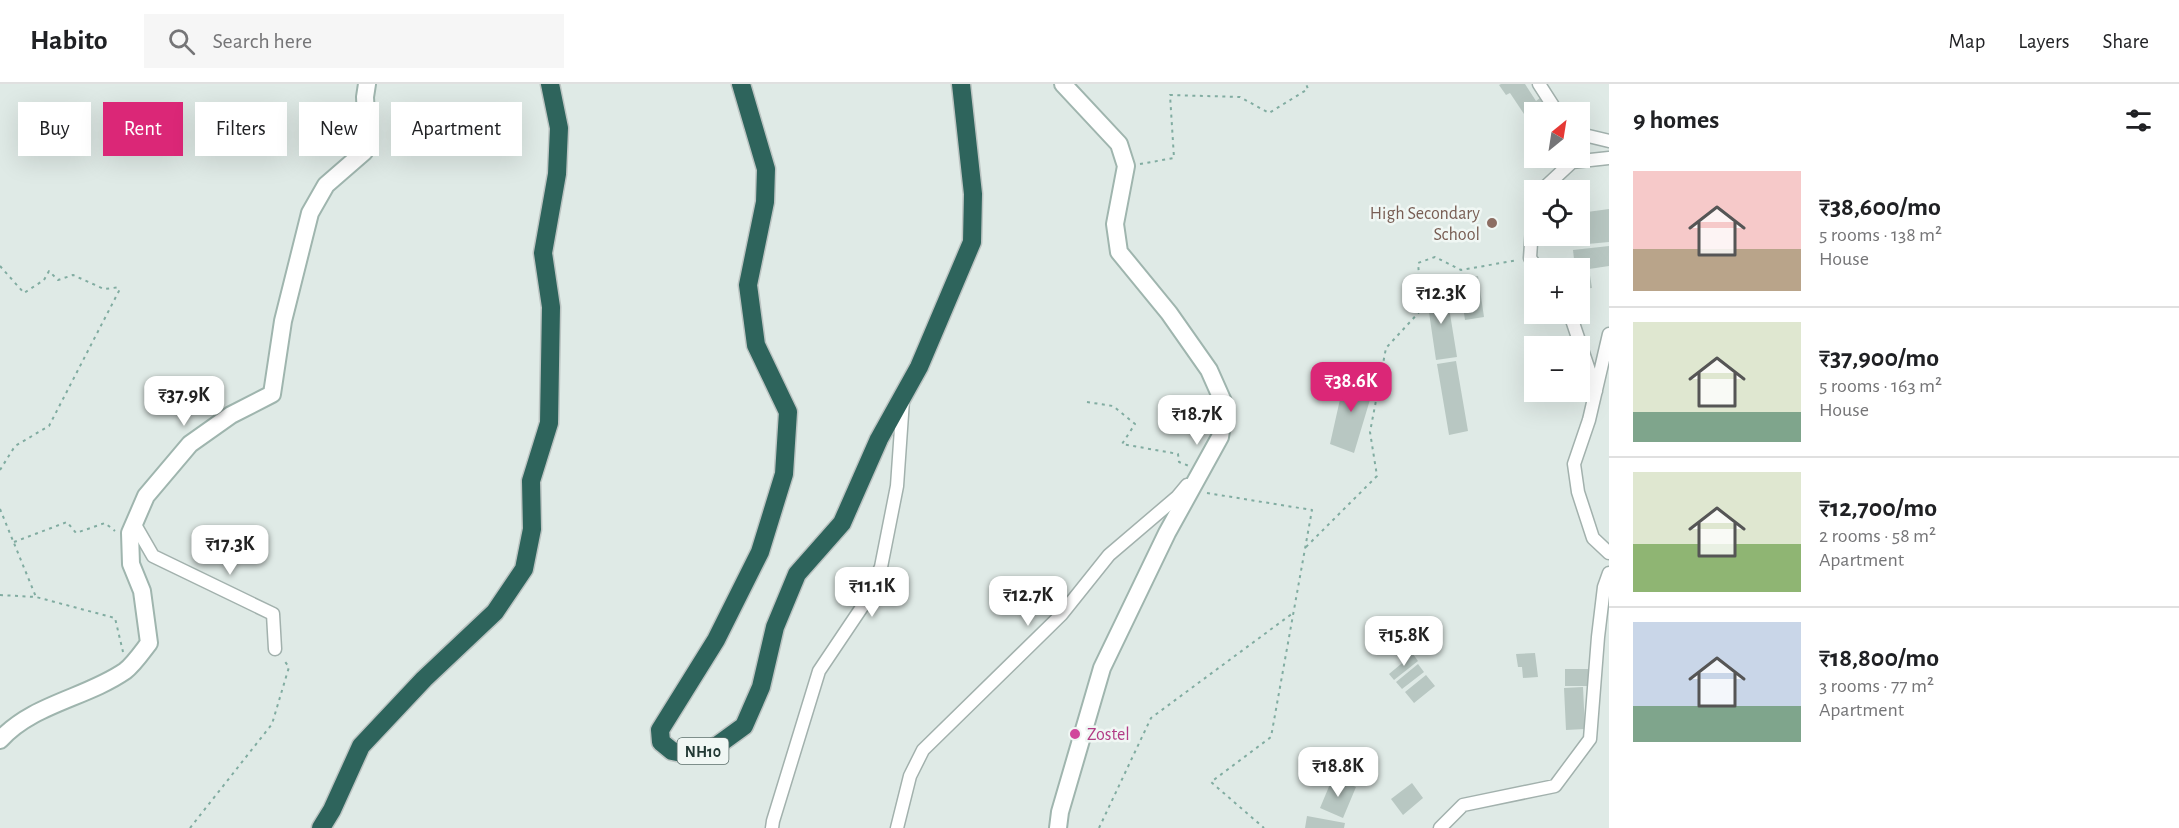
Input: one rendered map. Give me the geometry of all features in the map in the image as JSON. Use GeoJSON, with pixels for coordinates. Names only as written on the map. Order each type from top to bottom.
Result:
{"type":"FeatureCollection","features":[{"type":"Feature","properties":{"kind":"highway"},"geometry":{"type":"LineString","coordinates":[[321,828],[332,810],[361,746],[424,679],[495,612],[524,569],[532,529],[531,481],[549,423],[551,307],[543,253],[557,174],[559,128],[550,84]]}},
{"type":"Feature","properties":{"kind":"highway","name":"NH10"},"geometry":{"type":"LineString","coordinates":[[741,84],[766,169],[765,202],[748,285],[756,345],[788,412],[783,474],[760,552],[716,640],[660,730],[662,742],[672,752],[711,750],[744,726],[761,687],[775,627],[797,574],[842,523],[879,439],[919,367],[972,242],[973,194],[961,84]]}},
{"type":"Feature","properties":{"kind":"main road"},"geometry":{"type":"LineString","coordinates":[[0,740],[28,718],[99,686],[127,670],[149,643],[142,591],[131,564],[130,533],[146,496],[190,444],[231,415],[272,394],[283,321],[310,213],[326,185],[364,152],[367,135],[365,97],[367,84]]}},
{"type":"Feature","properties":{"kind":"main road"},"geometry":{"type":"LineString","coordinates":[[1058,828],[1060,812],[1102,668],[1167,533],[1212,454],[1220,436],[1225,406],[1209,370],[1169,314],[1119,252],[1115,224],[1126,166],[1119,144],[1063,84]]}},
{"type":"Feature","properties":{"kind":"street"},"geometry":{"type":"LineString","coordinates":[[1539,84],[1551,102]]}},
{"type":"Feature","properties":{"kind":"street"},"geometry":{"type":"LineString","coordinates":[[1590,136],[1609,141]]}},
{"type":"Feature","properties":{"kind":"street"},"geometry":{"type":"LineString","coordinates":[[1553,180],[1572,162],[1609,158]]}},
{"type":"Feature","properties":{"kind":"street"},"geometry":{"type":"LineString","coordinates":[[1530,258],[1531,246]]}},
{"type":"Feature","properties":{"kind":"street"},"geometry":{"type":"LineString","coordinates":[[1573,324],[1596,392]]}},
{"type":"Feature","properties":{"kind":"street"},"geometry":{"type":"LineString","coordinates":[[1609,334],[1596,392],[1574,464],[1578,492],[1593,538],[1609,553]]}},
{"type":"Feature","properties":{"kind":"street"},"geometry":{"type":"LineString","coordinates":[[770,826],[819,670],[862,607],[881,567],[897,486],[904,395]]}},
{"type":"Feature","properties":{"kind":"street"},"geometry":{"type":"LineString","coordinates":[[897,828],[910,776],[923,750],[1061,615],[1108,555],[1177,497],[1212,454]]}},
{"type":"Feature","properties":{"kind":"street"},"geometry":{"type":"LineString","coordinates":[[134,523],[153,556],[273,614],[275,649]]}},
{"type":"Feature","properties":{"kind":"street"},"geometry":{"type":"LineString","coordinates":[[1440,828],[1463,805],[1555,786],[1590,739],[1598,637],[1604,587],[1609,573]]}},
{"type":"Feature","properties":{"kind":"path"},"geometry":{"type":"LineString","coordinates":[[1126,166],[1174,158],[1170,95],[1240,97],[1269,113],[1308,90],[1306,84]]}},
{"type":"Feature","properties":{"kind":"path"},"geometry":{"type":"LineString","coordinates":[[1305,548],[1377,476],[1370,432],[1386,348],[1422,309],[1418,263],[1435,257],[1461,270],[1524,259]]}},
{"type":"Feature","properties":{"kind":"path"},"geometry":{"type":"LineString","coordinates":[[0,267],[24,293],[44,280],[49,271],[58,280],[73,275],[104,289],[121,287],[49,426],[15,446],[0,470]]}},
{"type":"Feature","properties":{"kind":"path"},"geometry":{"type":"LineString","coordinates":[[1087,402],[1113,406],[1135,424],[1122,444],[1178,454],[1179,462],[1189,466],[1212,454]]}},
{"type":"Feature","properties":{"kind":"path"},"geometry":{"type":"LineString","coordinates":[[1191,491],[1312,510],[1271,736],[1211,782],[1264,828]]}},
{"type":"Feature","properties":{"kind":"path"},"geometry":{"type":"LineString","coordinates":[[0,509],[36,597]]}},
{"type":"Feature","properties":{"kind":"path"},"geometry":{"type":"LineString","coordinates":[[14,542],[67,522],[76,533],[105,523],[121,535]]}},
{"type":"Feature","properties":{"kind":"path"},"geometry":{"type":"LineString","coordinates":[[0,595],[36,597],[115,618],[127,670]]}},
{"type":"Feature","properties":{"kind":"path"},"geometry":{"type":"LineString","coordinates":[[1099,828],[1151,718],[1293,613]]}},
{"type":"Feature","properties":{"kind":"path"},"geometry":{"type":"LineString","coordinates":[[190,828],[272,724],[289,667],[275,649]]}},
{"type":"Feature","properties":{"kind":"building"},"geometry":{"type":"Polygon","coordinates":[[[1525,84],[1536,101],[1540,98],[1543,102],[1524,102],[1524,114],[1510,93],[1506,95],[1499,85],[1525,84]]]}},
{"type":"Feature","properties":{"kind":"building"},"geometry":{"type":"Polygon","coordinates":[[[1609,209],[1609,242],[1590,244],[1590,212],[1609,209]]]}},
{"type":"Feature","properties":{"kind":"building"},"geometry":{"type":"Polygon","coordinates":[[[1609,246],[1609,266],[1590,269],[1590,258],[1574,258],[1573,250],[1609,246]]]}},
{"type":"Feature","properties":{"kind":"building"},"geometry":{"type":"Polygon","coordinates":[[[1478,276],[1484,317],[1465,320],[1459,279],[1478,276]]]}},
{"type":"Feature","properties":{"kind":"building"},"geometry":{"type":"Polygon","coordinates":[[[1446,289],[1457,357],[1436,360],[1426,292],[1446,289]]]}},
{"type":"Feature","properties":{"kind":"building"},"geometry":{"type":"Polygon","coordinates":[[[1456,361],[1468,431],[1449,435],[1437,364],[1456,361]]]}},
{"type":"Feature","properties":{"kind":"building"},"geometry":{"type":"Polygon","coordinates":[[[1345,377],[1375,383],[1354,453],[1330,444],[1345,377]]]}},
{"type":"Feature","properties":{"kind":"building"},"geometry":{"type":"Polygon","coordinates":[[[1535,653],[1538,677],[1523,678],[1522,667],[1518,667],[1516,654],[1535,653]]]}},
{"type":"Feature","properties":{"kind":"building"},"geometry":{"type":"Polygon","coordinates":[[[1413,654],[1418,661],[1394,680],[1389,674],[1413,654]]]}},
{"type":"Feature","properties":{"kind":"building"},"geometry":{"type":"Polygon","coordinates":[[[1418,664],[1424,672],[1402,689],[1396,682],[1418,664]]]}},
{"type":"Feature","properties":{"kind":"building"},"geometry":{"type":"Polygon","coordinates":[[[1565,669],[1589,669],[1589,686],[1565,686],[1565,669]]]}},
{"type":"Feature","properties":{"kind":"building"},"geometry":{"type":"Polygon","coordinates":[[[1426,675],[1435,686],[1414,703],[1405,692],[1426,675]]]}},
{"type":"Feature","properties":{"kind":"building"},"geometry":{"type":"Polygon","coordinates":[[[1583,687],[1585,729],[1566,730],[1564,688],[1583,687]]]}},
{"type":"Feature","properties":{"kind":"building"},"geometry":{"type":"Polygon","coordinates":[[[1333,777],[1356,787],[1343,818],[1320,808],[1333,777]]]}},
{"type":"Feature","properties":{"kind":"building"},"geometry":{"type":"Polygon","coordinates":[[[1412,783],[1423,798],[1403,815],[1391,799],[1412,783]]]}},
{"type":"Feature","properties":{"kind":"building"},"geometry":{"type":"Polygon","coordinates":[[[1307,816],[1345,823],[1344,828],[1305,828],[1307,816]]]}},
{"type":"Feature","properties":{"kind":"place","name":"High Secondary School"},"geometry":{"type":"Point","coordinates":[1492,223]}},
{"type":"Feature","properties":{"kind":"place","name":"Zostel"},"geometry":{"type":"Point","coordinates":[1075,734]}}]}
